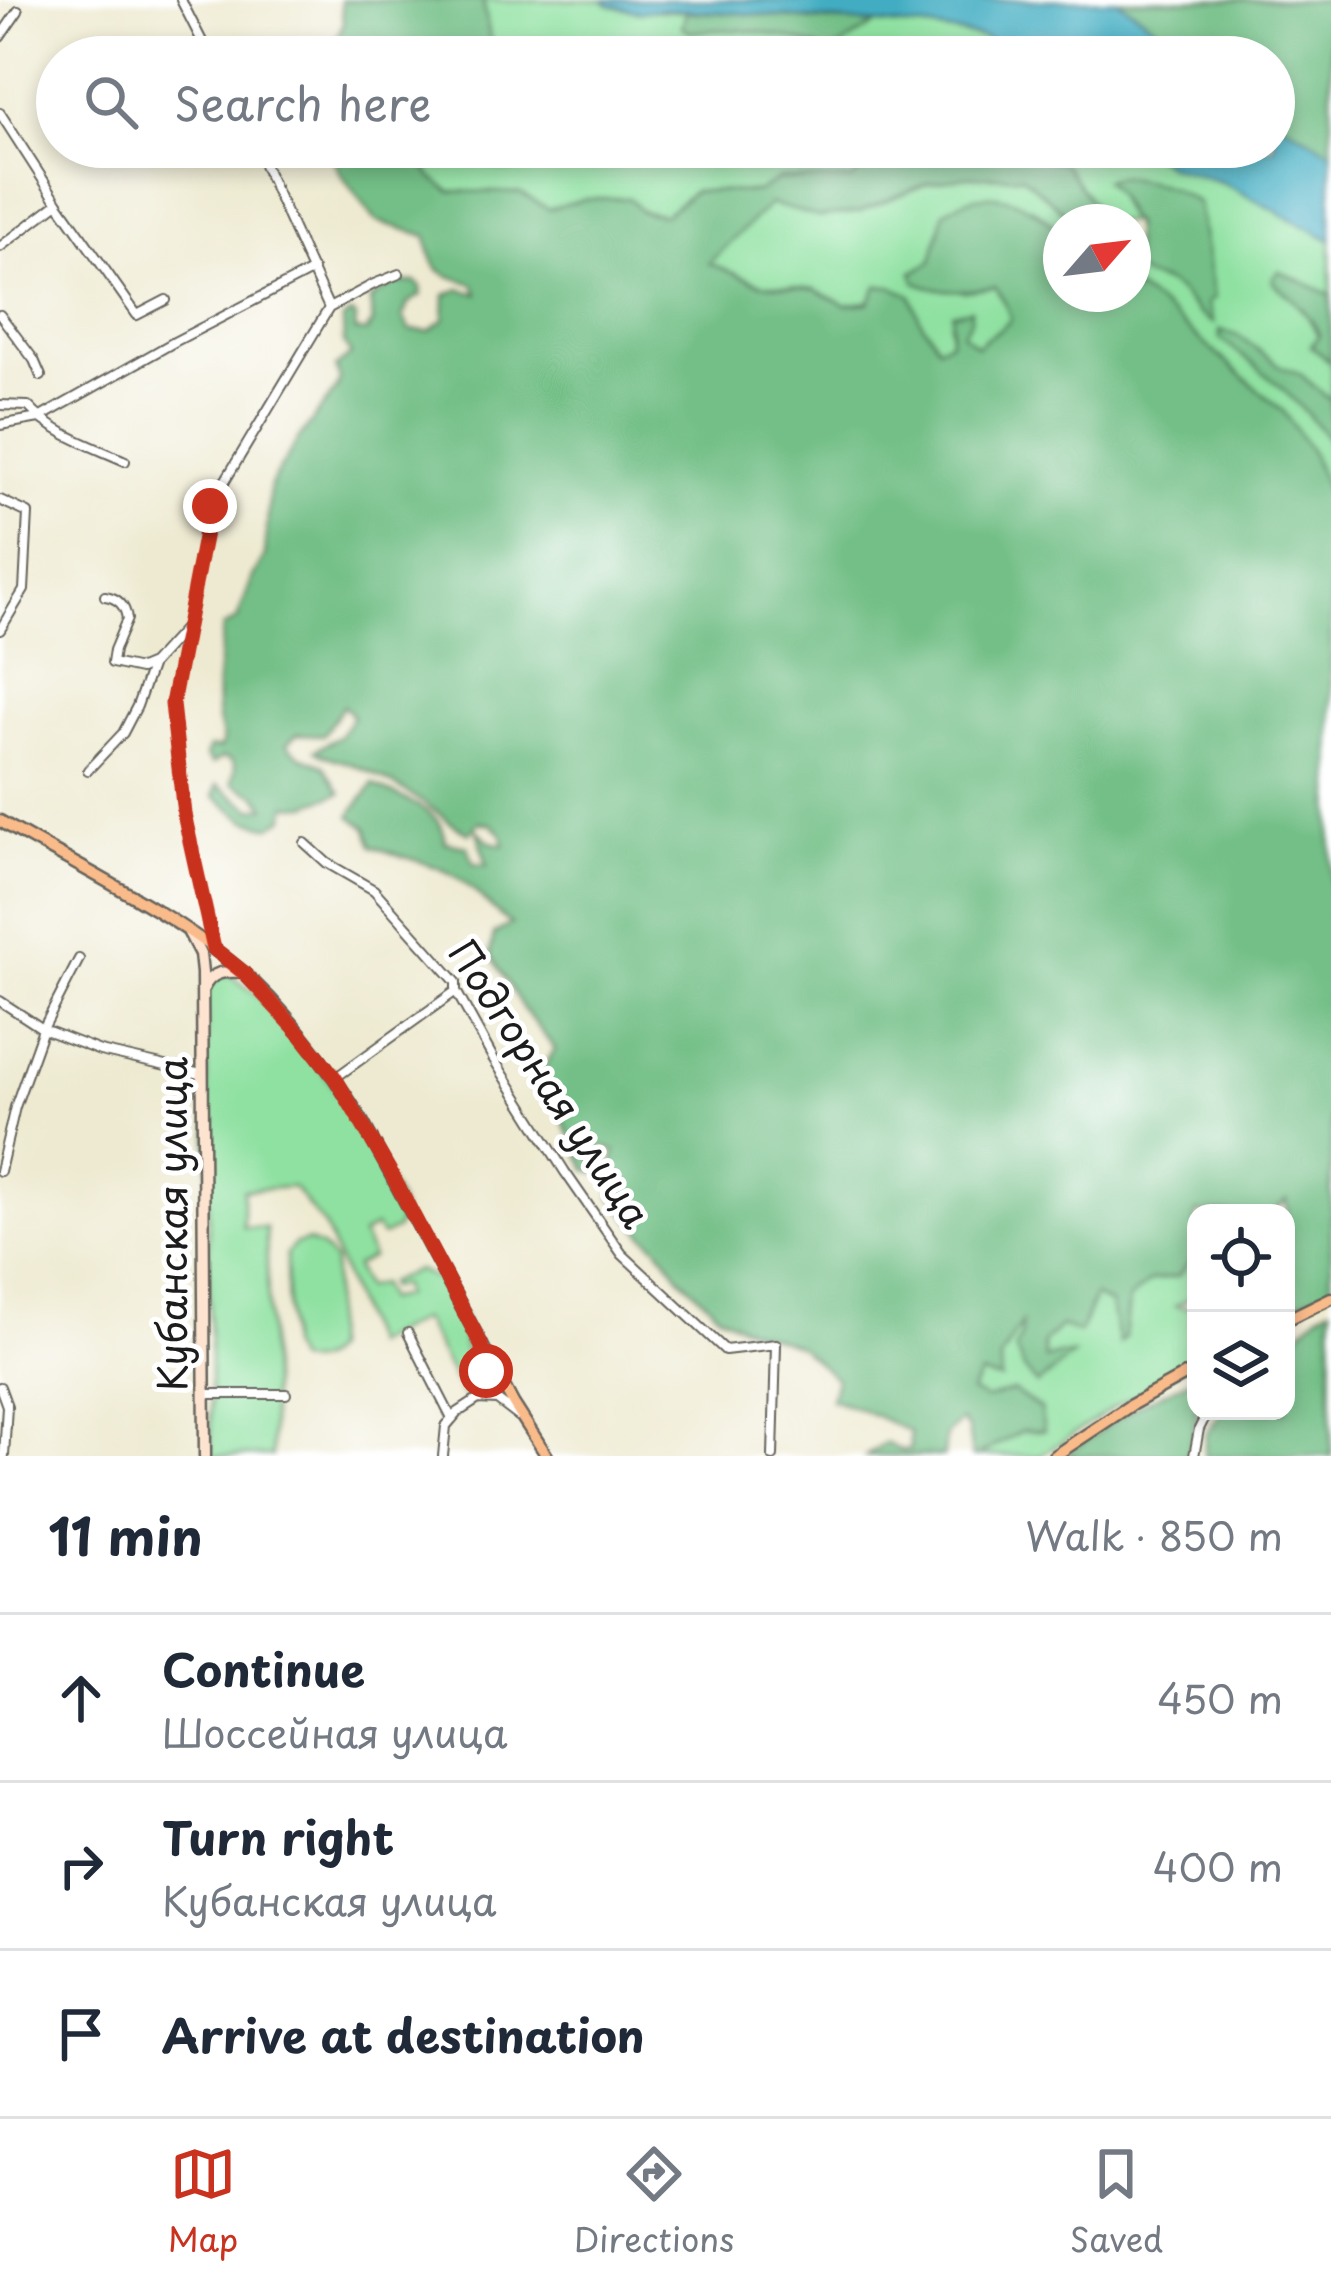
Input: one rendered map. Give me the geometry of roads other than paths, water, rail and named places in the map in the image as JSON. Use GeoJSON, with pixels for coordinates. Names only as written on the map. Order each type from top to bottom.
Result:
{"type":"FeatureCollection","features":[{"type":"Feature","properties":{"kind":"main road"},"geometry":{"type":"LineString","coordinates":[[0,821],[214,949],[243,972],[302,1036],[335,1078],[391,1173],[502,1383],[547,1456]]}},
{"type":"Feature","properties":{"kind":"main road"},"geometry":{"type":"LineString","coordinates":[[187,930],[200,954],[202,992]]}},
{"type":"Feature","properties":{"kind":"main road"},"geometry":{"type":"LineString","coordinates":[[202,992],[214,949]]}},
{"type":"Feature","properties":{"kind":"main road"},"geometry":{"type":"LineString","coordinates":[[202,992],[216,974],[243,972]]}},
{"type":"Feature","properties":{"kind":"main road","name":"Кубанская улица"},"geometry":{"type":"LineString","coordinates":[[202,992],[205,1456]]}},
{"type":"Feature","properties":{"kind":"main road"},"geometry":{"type":"LineString","coordinates":[[1295,1316],[1331,1298]]}},
{"type":"Feature","properties":{"kind":"main road"},"geometry":{"type":"LineString","coordinates":[[1054,1456],[1187,1374]]}},
{"type":"Feature","properties":{"kind":"street"},"geometry":{"type":"LineString","coordinates":[[181,0],[200,36]]}},
{"type":"Feature","properties":{"kind":"street"},"geometry":{"type":"LineString","coordinates":[[0,37],[18,11]]}},
{"type":"Feature","properties":{"kind":"street"},"geometry":{"type":"LineString","coordinates":[[0,113],[137,315],[166,300]]}},
{"type":"Feature","properties":{"kind":"street"},"geometry":{"type":"LineString","coordinates":[[266,168],[329,308]]}},
{"type":"Feature","properties":{"kind":"street"},"geometry":{"type":"LineString","coordinates":[[0,247],[58,203]]}},
{"type":"Feature","properties":{"kind":"street"},"geometry":{"type":"LineString","coordinates":[[0,425],[38,418],[313,270]]}},
{"type":"Feature","properties":{"kind":"street"},"geometry":{"type":"LineString","coordinates":[[214,949],[184,814],[172,704],[210,506],[329,308],[399,274]]}},
{"type":"Feature","properties":{"kind":"street"},"geometry":{"type":"LineString","coordinates":[[0,315],[41,376]]}},
{"type":"Feature","properties":{"kind":"street"},"geometry":{"type":"LineString","coordinates":[[0,405],[28,406],[69,437],[125,461]]}},
{"type":"Feature","properties":{"kind":"street"},"geometry":{"type":"LineString","coordinates":[[0,500],[28,513],[24,590],[0,630]]}},
{"type":"Feature","properties":{"kind":"street"},"geometry":{"type":"LineString","coordinates":[[105,596],[122,605],[127,619],[112,663],[140,669],[152,664]]}},
{"type":"Feature","properties":{"kind":"street"},"geometry":{"type":"LineString","coordinates":[[88,770],[130,723],[152,664],[185,627]]}},
{"type":"Feature","properties":{"kind":"street","name":"Подгорная улица"},"geometry":{"type":"LineString","coordinates":[[305,842],[327,863],[374,890],[456,982],[456,991],[493,1058],[622,1254],[725,1350],[776,1344],[773,1456]]}},
{"type":"Feature","properties":{"kind":"street"},"geometry":{"type":"LineString","coordinates":[[0,1171],[15,1107],[43,1029],[79,959]]}},
{"type":"Feature","properties":{"kind":"street"},"geometry":{"type":"LineString","coordinates":[[335,1078],[456,991]]}},
{"type":"Feature","properties":{"kind":"street"},"geometry":{"type":"LineString","coordinates":[[0,1001],[43,1029],[100,1051],[201,1074]]}},
{"type":"Feature","properties":{"kind":"street"},"geometry":{"type":"LineString","coordinates":[[408,1333],[452,1419]]}},
{"type":"Feature","properties":{"kind":"street"},"geometry":{"type":"LineString","coordinates":[[478,1399],[486,1371],[481,1344]]}},
{"type":"Feature","properties":{"kind":"street"},"geometry":{"type":"LineString","coordinates":[[443,1456],[446,1426],[502,1383]]}},
{"type":"Feature","properties":{"kind":"street"},"geometry":{"type":"LineString","coordinates":[[0,1387],[7,1406],[3,1453]]}},
{"type":"Feature","properties":{"kind":"street"},"geometry":{"type":"LineString","coordinates":[[203,1394],[286,1394]]}},
{"type":"Feature","properties":{"kind":"street"},"geometry":{"type":"LineString","coordinates":[[478,1399],[497,1400],[527,1426]]}},
{"type":"Feature","properties":{"kind":"street"},"geometry":{"type":"LineString","coordinates":[[1194,1456],[1204,1420]]}},
{"type":"Feature","properties":{"kind":"water"},"geometry":{"type":"Polygon","coordinates":[[[603,0],[1117,0],[1166,36],[973,36],[930,28],[738,13],[640,12],[603,0]]]}},
{"type":"Feature","properties":{"kind":"water"},"geometry":{"type":"Polygon","coordinates":[[[1295,130],[1331,151],[1331,240],[1221,182],[1175,168],[1295,168],[1295,130]]]}}]}
